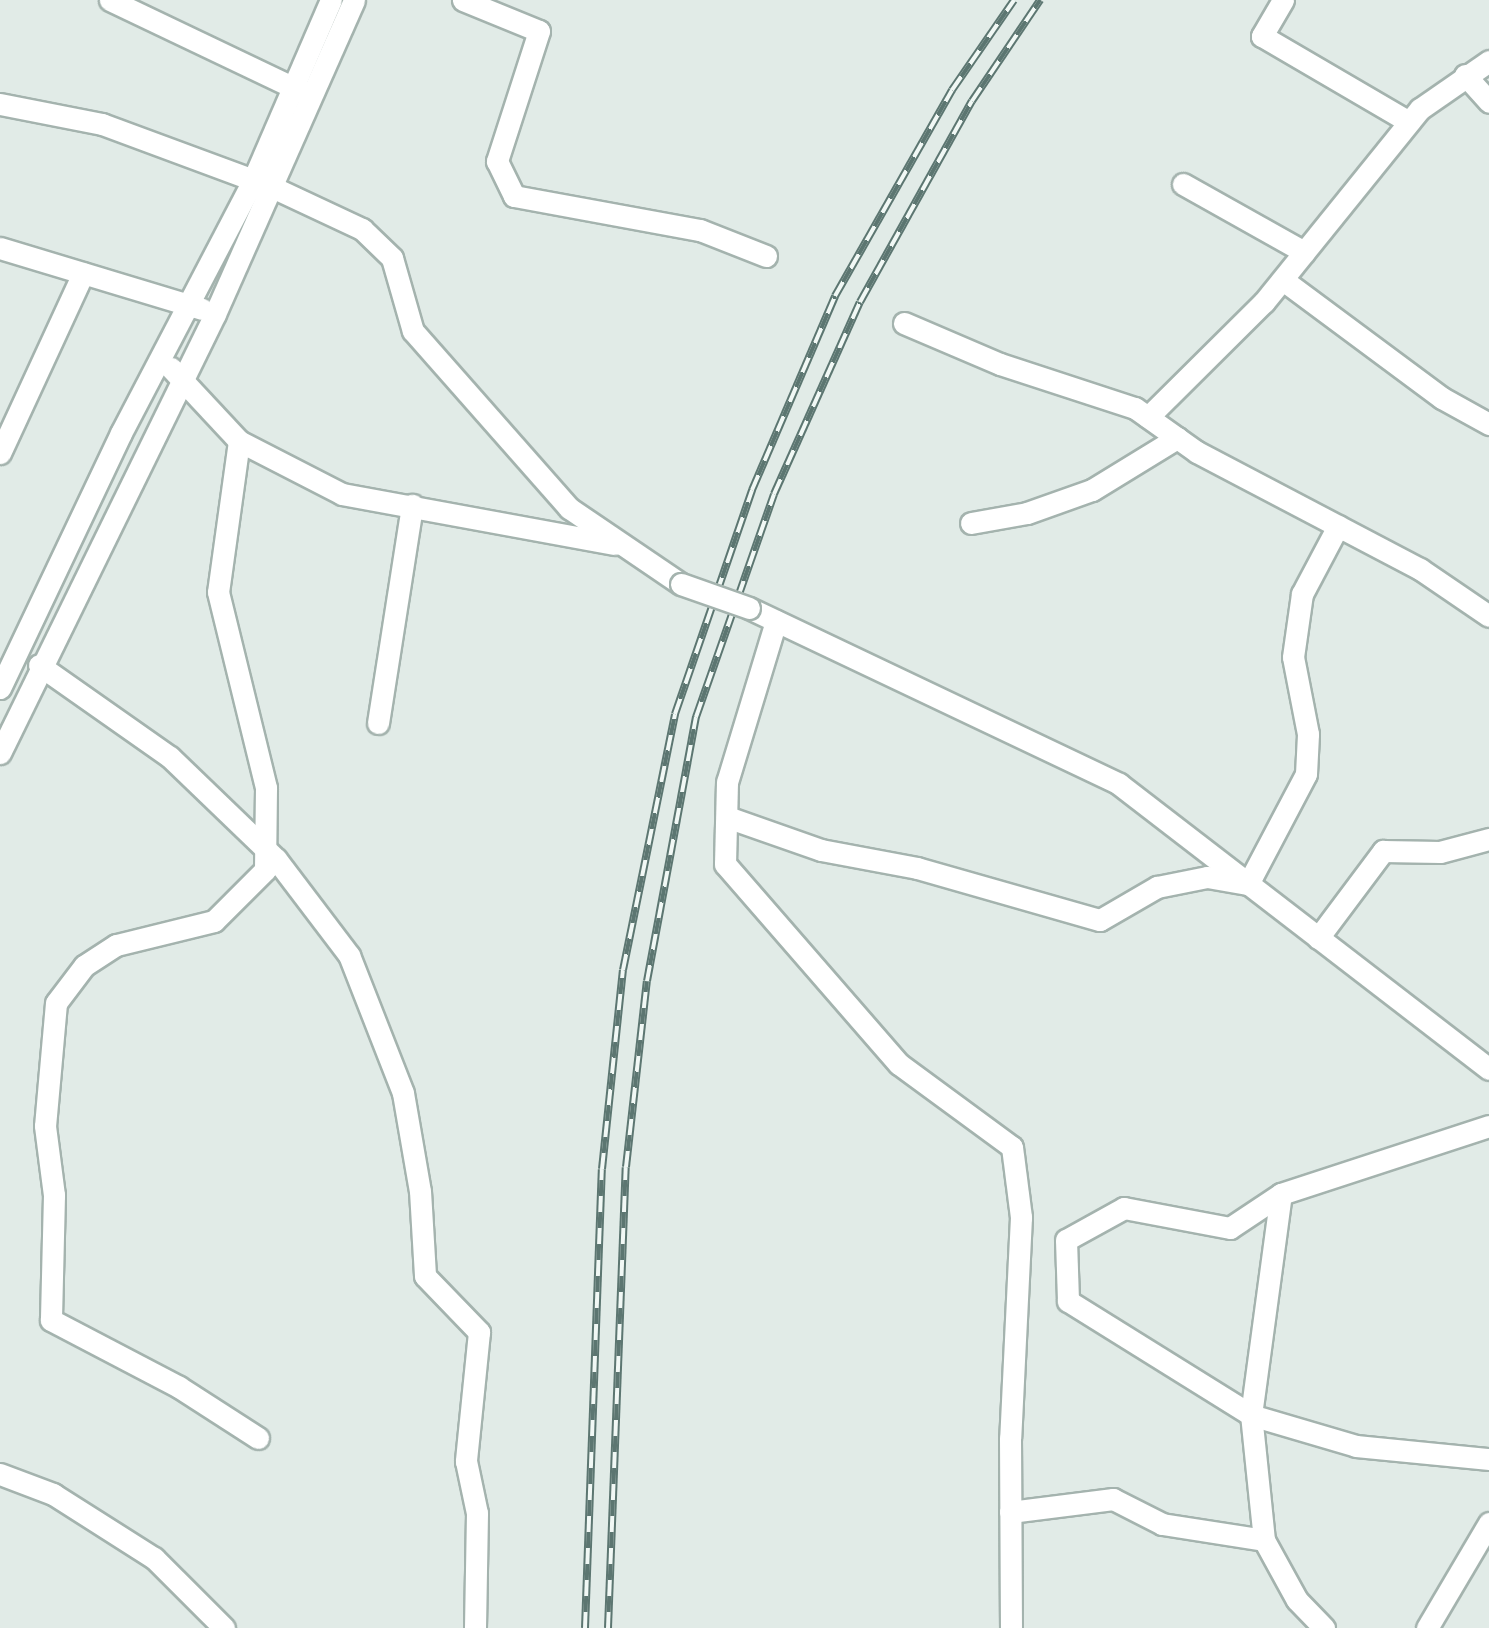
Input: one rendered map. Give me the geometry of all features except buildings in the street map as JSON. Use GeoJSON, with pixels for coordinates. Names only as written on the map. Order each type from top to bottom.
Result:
{"type":"FeatureCollection","features":[{"type":"Feature","properties":{"kind":"street"},"geometry":{"type":"LineString","coordinates":[[110,0],[303,92]]}},
{"type":"Feature","properties":{"kind":"street"},"geometry":{"type":"LineString","coordinates":[[303,92],[331,0]]}},
{"type":"Feature","properties":{"kind":"street"},"geometry":{"type":"LineString","coordinates":[[0,753],[39,665],[182,374],[215,314],[262,183],[303,92],[354,0]]}},
{"type":"Feature","properties":{"kind":"street"},"geometry":{"type":"LineString","coordinates":[[463,0],[539,31],[496,161],[514,196],[700,230],[766,256]]}},
{"type":"Feature","properties":{"kind":"street"},"geometry":{"type":"LineString","coordinates":[[1283,0],[1262,36],[1409,122]]}},
{"type":"Feature","properties":{"kind":"street"},"geometry":{"type":"LineString","coordinates":[[1149,417],[1283,280],[1409,122],[1465,75],[1489,61]]}},
{"type":"Feature","properties":{"kind":"street"},"geometry":{"type":"LineString","coordinates":[[1465,75],[1489,102]]}},
{"type":"Feature","properties":{"kind":"street"},"geometry":{"type":"LineString","coordinates":[[0,104],[102,124],[262,183],[362,229],[392,258],[414,331],[569,508],[681,584],[749,608],[1119,784],[1489,1069]]}},
{"type":"Feature","properties":{"kind":"street"},"geometry":{"type":"LineString","coordinates":[[0,688],[158,362],[262,183]]}},
{"type":"Feature","properties":{"kind":"street"},"geometry":{"type":"LineString","coordinates":[[1183,184],[1304,252]]}},
{"type":"Feature","properties":{"kind":"street"},"geometry":{"type":"LineString","coordinates":[[0,248],[190,304],[215,314]]}},
{"type":"Feature","properties":{"kind":"street"},"geometry":{"type":"LineString","coordinates":[[0,453],[83,273]]}},
{"type":"Feature","properties":{"kind":"street"},"geometry":{"type":"LineString","coordinates":[[1283,280],[1442,398],[1489,424]]}},
{"type":"Feature","properties":{"kind":"street"},"geometry":{"type":"LineString","coordinates":[[904,323],[1149,417],[1177,438],[1338,526],[1489,616]]}},
{"type":"Feature","properties":{"kind":"street"},"geometry":{"type":"LineString","coordinates":[[158,362],[182,374],[240,441],[342,495],[412,505],[623,545]]}},
{"type":"Feature","properties":{"kind":"street"},"geometry":{"type":"LineString","coordinates":[[971,523],[1027,513],[1092,490],[1177,438]]}},
{"type":"Feature","properties":{"kind":"street"},"geometry":{"type":"LineString","coordinates":[[240,441],[218,592],[266,788],[261,844],[265,870],[214,920],[116,945],[84,966],[56,1003],[45,1126],[54,1195],[51,1320],[179,1387],[258,1438]]}},
{"type":"Feature","properties":{"kind":"street"},"geometry":{"type":"LineString","coordinates":[[378,723],[412,505]]}},
{"type":"Feature","properties":{"kind":"street"},"geometry":{"type":"LineString","coordinates":[[1248,884],[1306,774],[1308,734],[1293,657],[1302,594],[1338,526]]}},
{"type":"Feature","properties":{"kind":"street"},"geometry":{"type":"LineString","coordinates":[[776,621],[727,782],[725,864],[759,907],[900,1064],[1012,1147],[1021,1217],[1010,1512],[1012,1628]]}},
{"type":"Feature","properties":{"kind":"street"},"geometry":{"type":"LineString","coordinates":[[39,665],[170,757],[261,844],[349,955],[403,1093],[421,1191],[425,1276],[479,1332],[466,1461],[477,1513],[475,1628]]}},
{"type":"Feature","properties":{"kind":"street"},"geometry":{"type":"LineString","coordinates":[[727,817],[821,850],[917,869],[1100,920],[1157,887],[1207,877],[1248,884]]}},
{"type":"Feature","properties":{"kind":"street"},"geometry":{"type":"LineString","coordinates":[[1318,937],[1383,851],[1440,852],[1489,839]]}},
{"type":"Feature","properties":{"kind":"street"},"geometry":{"type":"LineString","coordinates":[[1489,1126],[1281,1194],[1230,1228],[1124,1208],[1066,1240],[1068,1301],[1251,1415],[1356,1446],[1489,1459]]}},
{"type":"Feature","properties":{"kind":"street"},"geometry":{"type":"LineString","coordinates":[[1281,1194],[1251,1415],[1264,1540],[1297,1600],[1324,1628]]}},
{"type":"Feature","properties":{"kind":"street"},"geometry":{"type":"LineString","coordinates":[[0,1474],[53,1494],[154,1558],[224,1628]]}},
{"type":"Feature","properties":{"kind":"street"},"geometry":{"type":"LineString","coordinates":[[1010,1512],[1113,1499],[1162,1524],[1264,1540]]}},
{"type":"Feature","properties":{"kind":"street"},"geometry":{"type":"LineString","coordinates":[[1427,1628],[1489,1522]]}},
{"type":"Feature","properties":{"kind":"railway"},"geometry":{"type":"LineString","coordinates":[[585,1628],[602,1169],[623,970],[675,714],[752,490],[835,296],[952,90],[1014,0]]}},
{"type":"Feature","properties":{"kind":"railway"},"geometry":{"type":"LineString","coordinates":[[608,1628],[626,1167],[647,981],[696,717],[774,494],[860,302],[972,101],[1040,0]]}}]}
